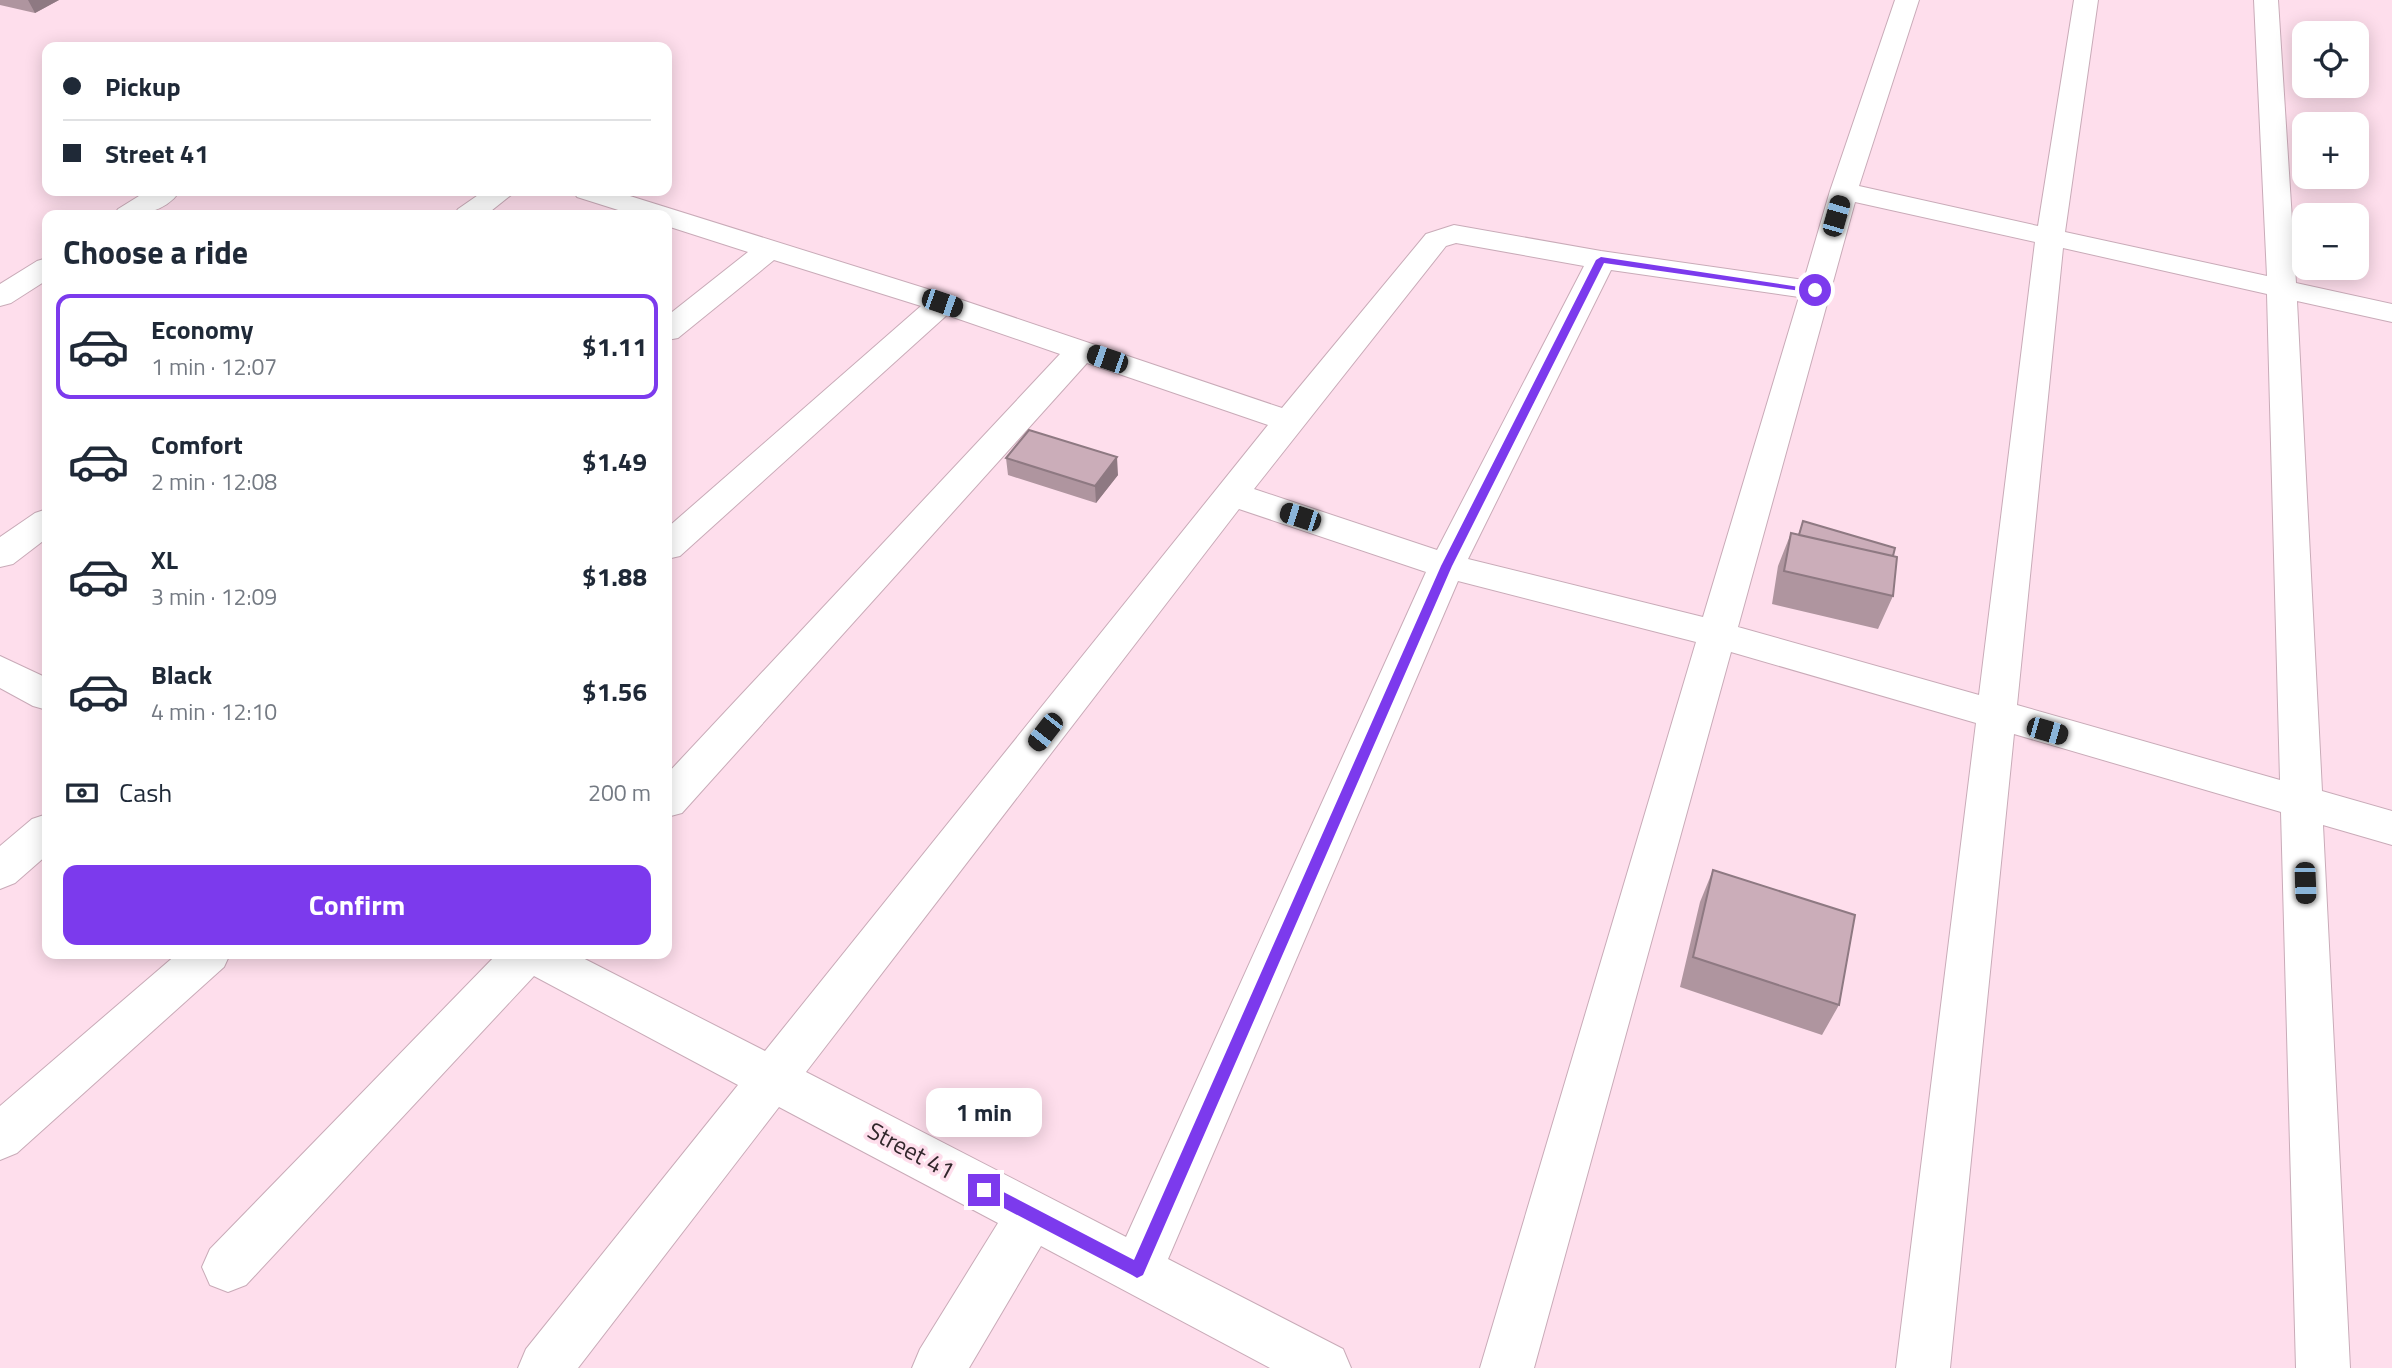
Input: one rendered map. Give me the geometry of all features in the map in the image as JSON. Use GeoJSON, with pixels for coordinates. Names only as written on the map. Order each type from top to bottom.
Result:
{"type":"FeatureCollection","features":[{"type":"Feature","properties":{"kind":"street"},"geometry":{"type":"LineString","coordinates":[[1507,1368],[1843,191],[1907,0]]}},
{"type":"Feature","properties":{"kind":"street"},"geometry":{"type":"LineString","coordinates":[[1923,1368],[2050,237],[2086,0]]}},
{"type":"Feature","properties":{"kind":"street"},"geometry":{"type":"LineString","coordinates":[[2266,0],[2282,289],[2323,1368]]}},
{"type":"Feature","properties":{"kind":"street"},"geometry":{"type":"LineString","coordinates":[[1843,191],[2392,313]]}},
{"type":"Feature","properties":{"kind":"street"},"geometry":{"type":"LineString","coordinates":[[136,210],[158,196]]}},
{"type":"Feature","properties":{"kind":"street"},"geometry":{"type":"LineString","coordinates":[[475,210],[495,196]]}},
{"type":"Feature","properties":{"kind":"street"},"geometry":{"type":"LineString","coordinates":[[602,196],[646,210]]}},
{"type":"Feature","properties":{"kind":"street"},"geometry":{"type":"LineString","coordinates":[[672,219],[942,303],[1289,421]]}},
{"type":"Feature","properties":{"kind":"street"},"geometry":{"type":"LineString","coordinates":[[545,1368],[1231,494],[1436,240],[1444,235],[1454,234],[1601,260],[1815,290]]}},
{"type":"Feature","properties":{"kind":"street"},"geometry":{"type":"LineString","coordinates":[[672,327],[768,250]]}},
{"type":"Feature","properties":{"kind":"street"},"geometry":{"type":"LineString","coordinates":[[1137,1270],[1447,566],[1601,260]]}},
{"type":"Feature","properties":{"kind":"street"},"geometry":{"type":"LineString","coordinates":[[0,297],[42,270]]}},
{"type":"Feature","properties":{"kind":"street"},"geometry":{"type":"LineString","coordinates":[[672,543],[942,303]]}},
{"type":"Feature","properties":{"kind":"street"},"geometry":{"type":"LineString","coordinates":[[672,796],[1081,350]]}},
{"type":"Feature","properties":{"kind":"street"},"geometry":{"type":"LineString","coordinates":[[1231,494],[1447,566],[1716,634],[1996,717],[2392,828]]}},
{"type":"Feature","properties":{"kind":"street"},"geometry":{"type":"LineString","coordinates":[[0,555],[42,525]]}},
{"type":"Feature","properties":{"kind":"street"},"geometry":{"type":"LineString","coordinates":[[0,670],[42,693]]}},
{"type":"Feature","properties":{"kind":"street"},"geometry":{"type":"LineString","coordinates":[[0,871],[42,835]]}},
{"type":"Feature","properties":{"kind":"street"},"geometry":{"type":"LineString","coordinates":[[0,1138],[202,959]]}},
{"type":"Feature","properties":{"kind":"street"},"geometry":{"type":"LineString","coordinates":[[228,1267],[521,959]]}},
{"type":"Feature","properties":{"kind":"street","name":"Street 41"},"geometry":{"type":"LineString","coordinates":[[544,959],[1137,1270],[1305,1364]]}},
{"type":"Feature","properties":{"kind":"street"},"geometry":{"type":"LineString","coordinates":[[939,1368],[1031,1215]]}},
{"type":"Feature","properties":{"kind":"building"},"geometry":{"type":"Polygon","coordinates":[[[1029,430],[1117,457],[1095,486],[1006,458],[1029,430]]]}},
{"type":"Feature","properties":{"kind":"building"},"geometry":{"type":"Polygon","coordinates":[[[1803,521],[1895,548],[1893,556],[1799,535],[1803,521]]]}},
{"type":"Feature","properties":{"kind":"building"},"geometry":{"type":"Polygon","coordinates":[[[1791,533],[1897,557],[1893,596],[1784,571],[1791,533]]]}},
{"type":"Feature","properties":{"kind":"building"},"geometry":{"type":"Polygon","coordinates":[[[1713,870],[1855,915],[1839,1005],[1693,957],[1713,870]]]}},
{"type":"Feature","properties":{"kind":"route"},"geometry":{"type":"LineString","coordinates":[[984,1190],[1137,1270],[1447,566],[1601,260],[1815,290]]}}]}
